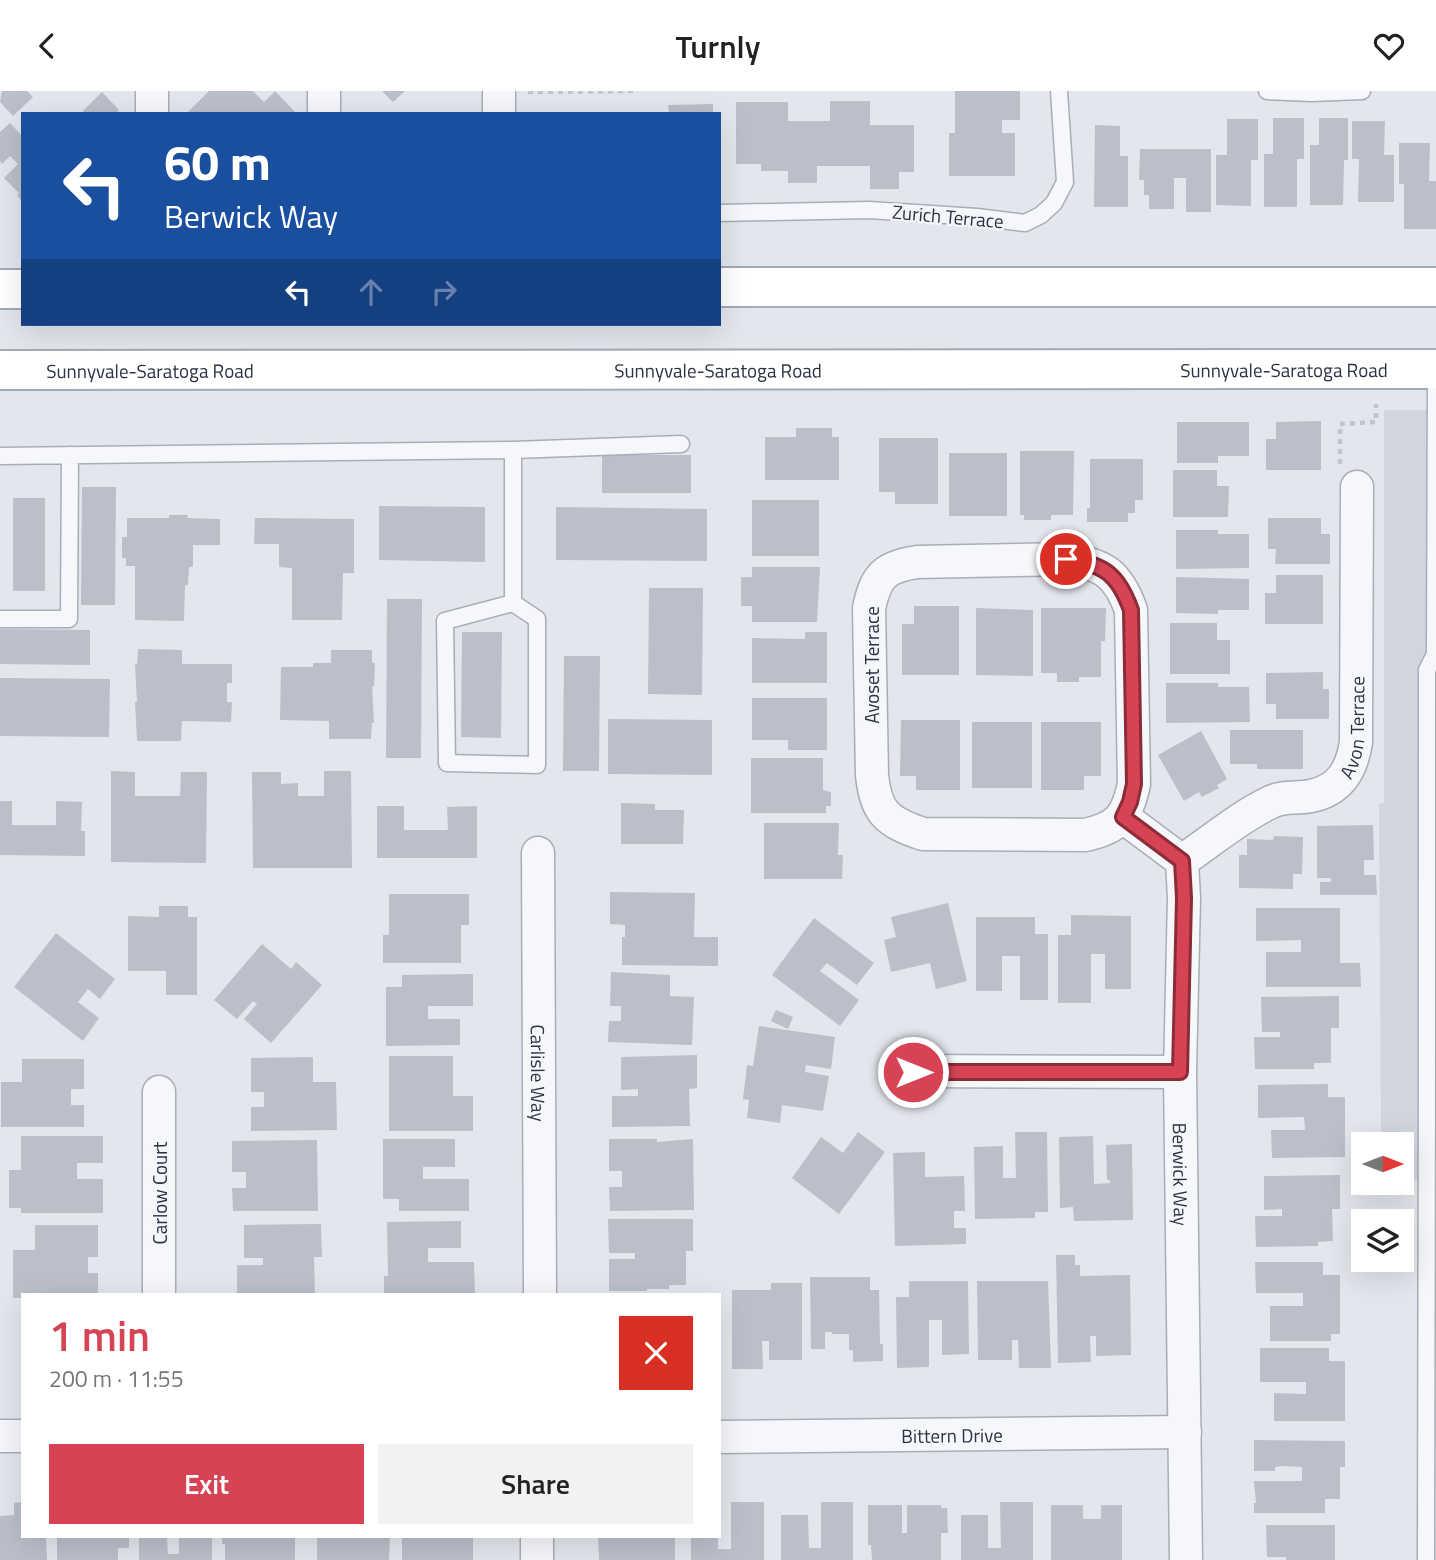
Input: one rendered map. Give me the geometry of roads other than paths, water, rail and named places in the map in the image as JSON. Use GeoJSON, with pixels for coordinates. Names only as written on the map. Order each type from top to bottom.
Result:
{"type":"FeatureCollection","features":[{"type":"Feature","properties":{"kind":"main road"},"geometry":{"type":"LineString","coordinates":[[721,287],[1436,287]]}},
{"type":"Feature","properties":{"kind":"main road"},"geometry":{"type":"LineString","coordinates":[[0,289],[21,289]]}},
{"type":"Feature","properties":{"kind":"main road","name":"Sunnyvale-Saratoga Road"},"geometry":{"type":"LineString","coordinates":[[0,370],[1436,369]]}},
{"type":"Feature","properties":{"kind":"street"},"geometry":{"type":"LineString","coordinates":[[152,91],[152,112]]}},
{"type":"Feature","properties":{"kind":"street"},"geometry":{"type":"LineString","coordinates":[[324,91],[324,112]]}},
{"type":"Feature","properties":{"kind":"street"},"geometry":{"type":"LineString","coordinates":[[499,91],[499,112]]}},
{"type":"Feature","properties":{"kind":"street","name":"Avon Terrace"},"geometry":{"type":"LineString","coordinates":[[1182,861],[1280,797],[1311,796],[1330,789],[1343,780],[1353,761],[1356,742],[1349,481]]}},
{"type":"Feature","properties":{"kind":"street","name":"Avoset Terrace"},"geometry":{"type":"LineString","coordinates":[[1066,559],[1088,562],[1110,573],[1123,588],[1131,610],[1134,784],[1123,817],[1107,831],[1085,835],[923,834],[899,826],[882,812],[874,796],[872,775],[869,608],[874,586],[886,573],[898,565],[917,562],[1066,559]]}},
{"type":"Feature","properties":{"kind":"street"},"geometry":{"type":"LineString","coordinates":[[1123,817],[1182,861]]}},
{"type":"Feature","properties":{"kind":"street","name":"Carlisle Way"},"geometry":{"type":"LineString","coordinates":[[538,853],[540,1293]]}},
{"type":"Feature","properties":{"kind":"street","name":"Berwick Way"},"geometry":{"type":"LineString","coordinates":[[1182,861],[1184,898],[1180,1072],[1186,1560]]}},
{"type":"Feature","properties":{"kind":"street"},"geometry":{"type":"LineString","coordinates":[[913,1072],[1180,1072]]}},
{"type":"Feature","properties":{"kind":"street","name":"Carlow Court"},"geometry":{"type":"LineString","coordinates":[[159,1092],[159,1293]]}},
{"type":"Feature","properties":{"kind":"street","name":"Bittern Drive"},"geometry":{"type":"LineString","coordinates":[[721,1437],[1185,1432]]}},
{"type":"Feature","properties":{"kind":"street"},"geometry":{"type":"LineString","coordinates":[[0,1436],[21,1436]]}},
{"type":"Feature","properties":{"kind":"street"},"geometry":{"type":"LineString","coordinates":[[537,1538],[537,1560]]}},
{"type":"Feature","properties":{"kind":"lane","name":"Zurich Terrace"},"geometry":{"type":"LineString","coordinates":[[721,213],[869,210],[1026,223],[1041,215],[1054,202],[1065,182],[1059,91]]}},
{"type":"Feature","properties":{"kind":"lane"},"geometry":{"type":"LineString","coordinates":[[1266,91],[1362,91]]}},
{"type":"Feature","properties":{"kind":"lane"},"geometry":{"type":"LineString","coordinates":[[1426,1560],[1432,1317],[1427,670],[1435,654],[1436,369]]}},
{"type":"Feature","properties":{"kind":"lane"},"geometry":{"type":"LineString","coordinates":[[0,456],[513,450],[681,444]]}},
{"type":"Feature","properties":{"kind":"lane"},"geometry":{"type":"LineString","coordinates":[[513,450],[513,603]]}},
{"type":"Feature","properties":{"kind":"lane"},"geometry":{"type":"LineString","coordinates":[[0,619],[69,619],[70,455]]}},
{"type":"Feature","properties":{"kind":"lane"},"geometry":{"type":"LineString","coordinates":[[513,603],[537,619],[537,765],[447,763],[445,621],[513,603]]}}]}
